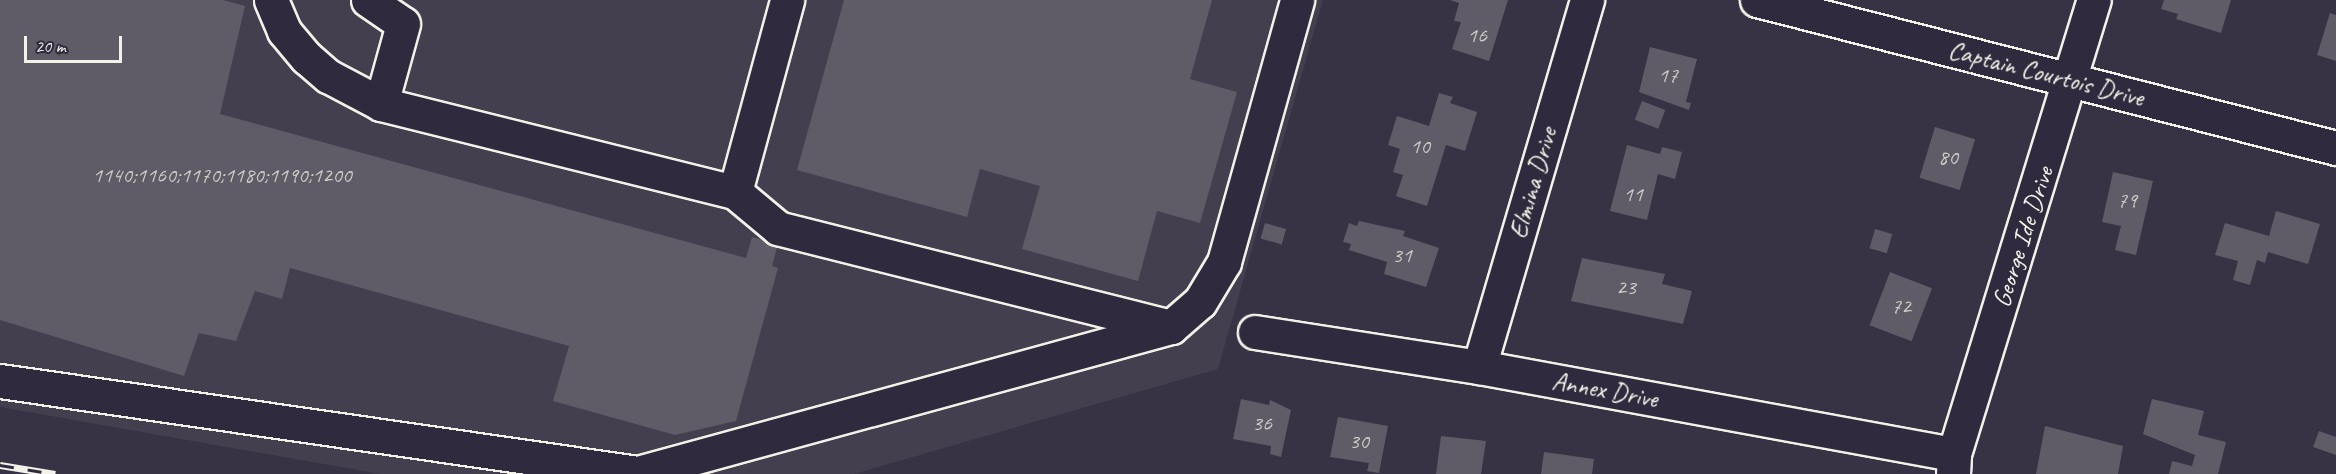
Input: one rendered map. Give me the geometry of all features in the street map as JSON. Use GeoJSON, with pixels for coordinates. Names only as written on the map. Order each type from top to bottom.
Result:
{"type":"FeatureCollection","features":[{"type":"Feature","properties":{"kind":"street"},"geometry":{"type":"LineString","coordinates":[[270,0],[285,31],[308,58],[328,76],[381,104],[735,192],[778,228],[1171,327]]}},
{"type":"Feature","properties":{"kind":"street"},"geometry":{"type":"LineString","coordinates":[[368,0],[404,24],[381,104]]}},
{"type":"Feature","properties":{"kind":"street"},"geometry":{"type":"LineString","coordinates":[[735,192],[787,0]]}},
{"type":"Feature","properties":{"kind":"street"},"geometry":{"type":"LineString","coordinates":[[0,381],[638,473],[1171,327],[1200,302],[1224,262],[1297,0]]}},
{"type":"Feature","properties":{"kind":"street","name":"Elmina Drive"},"geometry":{"type":"LineString","coordinates":[[1479,367],[1587,0]]}},
{"type":"Feature","properties":{"kind":"street","name":"Captain Courtois Drive"},"geometry":{"type":"LineString","coordinates":[[1757,0],[2336,148]]}},
{"type":"Feature","properties":{"kind":"street","name":"George Ide Drive"},"geometry":{"type":"LineString","coordinates":[[1953,464],[2072,80],[2094,0]]}},
{"type":"Feature","properties":{"kind":"street","name":"Annex Drive"},"geometry":{"type":"LineString","coordinates":[[1255,332],[1479,367],[1953,464]]}},
{"type":"Feature","properties":{"kind":"shaded area"},"geometry":{"type":"Polygon","coordinates":[[[0,0],[1323,0],[1218,369],[854,474],[380,474],[0,407],[0,0]]]}},
{"type":"Feature","properties":{"kind":"building"},"geometry":{"type":"Polygon","coordinates":[[[0,0],[223,0],[245,6],[220,114],[746,258],[752,237],[778,244],[772,266],[778,268],[736,421],[675,435],[553,401],[569,346],[290,268],[282,299],[255,291],[236,341],[199,333],[184,376],[0,320],[0,0]]]}},
{"type":"Feature","properties":{"kind":"building"},"geometry":{"type":"Polygon","coordinates":[[[844,0],[1212,0],[1190,79],[1237,92],[1200,223],[1157,211],[1138,281],[1022,249],[1040,186],[980,169],[967,217],[797,170],[844,0]]]}},
{"type":"Feature","properties":{"kind":"building"},"geometry":{"type":"Polygon","coordinates":[[[1450,0],[1508,0],[1489,61],[1452,49],[1461,22],[1454,21],[1459,3],[1450,0]]]}},
{"type":"Feature","properties":{"kind":"building"},"geometry":{"type":"Polygon","coordinates":[[[2164,0],[2231,0],[2221,33],[2176,19],[2178,14],[2161,9],[2164,0]]]}},
{"type":"Feature","properties":{"kind":"building"},"geometry":{"type":"Polygon","coordinates":[[[2330,13],[2336,15],[2336,61],[2317,55],[2330,13]]]}},
{"type":"Feature","properties":{"kind":"building"},"geometry":{"type":"Polygon","coordinates":[[[1650,47],[1697,59],[1686,102],[1691,103],[1689,110],[1639,92],[1650,47]]]}},
{"type":"Feature","properties":{"kind":"building"},"geometry":{"type":"Polygon","coordinates":[[[1439,93],[1453,97],[1450,103],[1477,112],[1465,151],[1446,145],[1427,206],[1396,196],[1403,175],[1393,172],[1400,149],[1388,145],[1397,116],[1429,126],[1439,93]]]}},
{"type":"Feature","properties":{"kind":"building"},"geometry":{"type":"Polygon","coordinates":[[[1642,101],[1665,110],[1658,129],[1635,120],[1642,101]]]}},
{"type":"Feature","properties":{"kind":"building"},"geometry":{"type":"Polygon","coordinates":[[[1935,127],[1975,139],[1960,190],[1920,178],[1935,127]]]}},
{"type":"Feature","properties":{"kind":"building"},"geometry":{"type":"Polygon","coordinates":[[[1627,145],[1660,154],[1662,147],[1682,152],[1675,179],[1658,174],[1647,220],[1610,211],[1627,145]]]}},
{"type":"Feature","properties":{"kind":"building"},"geometry":{"type":"Polygon","coordinates":[[[2113,172],[2153,181],[2136,255],[2115,250],[2121,226],[2102,222],[2113,172]]]}},
{"type":"Feature","properties":{"kind":"building"},"geometry":{"type":"Polygon","coordinates":[[[2276,211],[2320,224],[2308,264],[2268,252],[2265,263],[2257,260],[2250,285],[2233,280],[2238,261],[2215,255],[2225,223],[2269,236],[2276,211]]]}},
{"type":"Feature","properties":{"kind":"building"},"geometry":{"type":"Polygon","coordinates":[[[1359,221],[1405,231],[1403,236],[1439,248],[1426,287],[1384,274],[1387,262],[1349,250],[1351,244],[1343,242],[1349,223],[1357,226],[1359,221]]]}},
{"type":"Feature","properties":{"kind":"building"},"geometry":{"type":"Polygon","coordinates":[[[1265,223],[1286,229],[1282,244],[1261,238],[1265,223]]]}},
{"type":"Feature","properties":{"kind":"building"},"geometry":{"type":"Polygon","coordinates":[[[1875,229],[1892,234],[1887,253],[1869,248],[1875,229]]]}},
{"type":"Feature","properties":{"kind":"building"},"geometry":{"type":"Polygon","coordinates":[[[1582,258],[1665,274],[1662,284],[1692,291],[1683,324],[1571,301],[1582,258]]]}},
{"type":"Feature","properties":{"kind":"building"},"geometry":{"type":"Polygon","coordinates":[[[1890,272],[1932,288],[1912,341],[1870,325],[1890,272]]]}},
{"type":"Feature","properties":{"kind":"building"},"geometry":{"type":"Polygon","coordinates":[[[1241,399],[1269,405],[1270,400],[1291,410],[1281,457],[1270,454],[1271,446],[1233,439],[1241,399]]]}},
{"type":"Feature","properties":{"kind":"building"},"geometry":{"type":"Polygon","coordinates":[[[2152,399],[2204,411],[2198,435],[2226,442],[2218,474],[2169,474],[2172,461],[2192,466],[2195,455],[2143,434],[2152,399]]]}},
{"type":"Feature","properties":{"kind":"building"},"geometry":{"type":"Polygon","coordinates":[[[1338,417],[1388,426],[1379,473],[1367,471],[1369,463],[1330,457],[1338,417]]]}},
{"type":"Feature","properties":{"kind":"building"},"geometry":{"type":"Polygon","coordinates":[[[2045,426],[2123,446],[2118,474],[2036,474],[2045,426]]]}},
{"type":"Feature","properties":{"kind":"building"},"geometry":{"type":"Polygon","coordinates":[[[2319,431],[2336,437],[2336,455],[2313,447],[2319,431]]]}},
{"type":"Feature","properties":{"kind":"building"},"geometry":{"type":"Polygon","coordinates":[[[1441,436],[1486,441],[1481,474],[1436,474],[1441,436]]]}},
{"type":"Feature","properties":{"kind":"building"},"geometry":{"type":"Polygon","coordinates":[[[1544,452],[1594,459],[1592,474],[1541,474],[1544,452]]]}},
{"type":"Feature","properties":{"kind":"railway"},"geometry":{"type":"LineString","coordinates":[[0,465],[55,474]]}}]}
